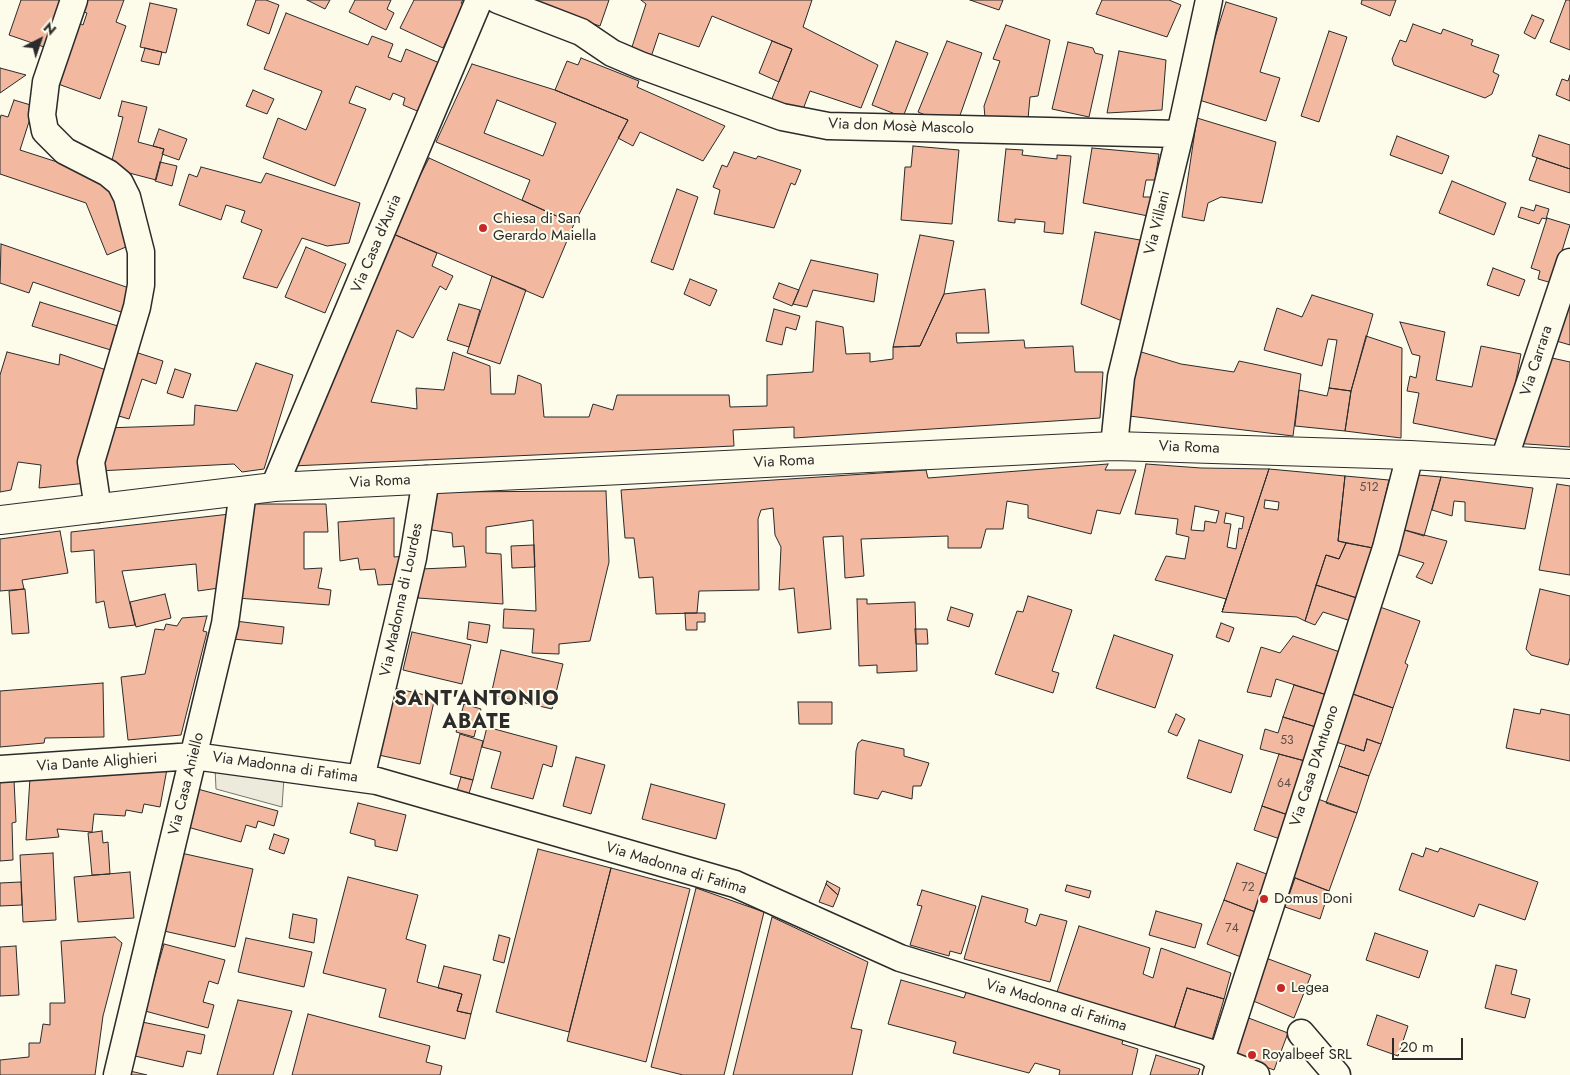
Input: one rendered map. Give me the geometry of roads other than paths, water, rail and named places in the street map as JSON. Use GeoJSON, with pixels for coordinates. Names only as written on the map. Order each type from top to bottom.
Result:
{"type":"FeatureCollection","features":[{"type":"Feature","properties":{"kind":"main road","name":"Via Roma"},"geometry":{"type":"LineString","coordinates":[[0,520],[274,487],[1114,446],[1410,455],[1570,464]]}},
{"type":"Feature","properties":{"kind":"street"},"geometry":{"type":"LineString","coordinates":[[74,0],[46,82],[42,115],[44,131],[65,151],[108,173],[120,183],[127,197],[141,252],[142,285],[137,307],[91,462],[98,509]]}},
{"type":"Feature","properties":{"kind":"street","name":"Via Casa d'Auria"},"geometry":{"type":"LineString","coordinates":[[274,487],[479,0]]}},
{"type":"Feature","properties":{"kind":"street","name":"Via don Mosè Mascolo"},"geometry":{"type":"LineString","coordinates":[[498,0],[581,32],[612,53],[640,65],[782,117],[828,126],[1180,134]]}},
{"type":"Feature","properties":{"kind":"street","name":"Via Villani"},"geometry":{"type":"LineString","coordinates":[[1114,446],[1121,377],[1180,134],[1209,0]]}},
{"type":"Feature","properties":{"kind":"street","name":"Via Carrara"},"geometry":{"type":"LineString","coordinates":[[1504,460],[1570,262]]}},
{"type":"Feature","properties":{"kind":"street","name":"Via Casa D'Antuono"},"geometry":{"type":"LineString","coordinates":[[1218,1068],[1386,548],[1410,455]]}},
{"type":"Feature","properties":{"kind":"street","name":"Via Madonna di Lourdes"},"geometry":{"type":"LineString","coordinates":[[361,778],[413,558],[426,480]]}},
{"type":"Feature","properties":{"kind":"street","name":"Via Casa Aniello"},"geometry":{"type":"LineString","coordinates":[[117,1075],[225,624],[244,491]]}},
{"type":"Feature","properties":{"kind":"street","name":"Via Madonna di Fatima"},"geometry":{"type":"LineString","coordinates":[[194,756],[376,780],[736,884],[900,958],[1208,1052],[1218,1068],[1256,1075]]}},
{"type":"Feature","properties":{"kind":"street","name":"Via Dante Alighieri"},"geometry":{"type":"LineString","coordinates":[[0,769],[194,756]]}},
{"type":"Feature","properties":{"kind":"street"},"geometry":{"type":"LineString","coordinates":[[1301,1033],[1337,1075]]}},
{"type":"Feature","properties":{"kind":"place","name":"Chiesa di San Gerardo Maiella"},"geometry":{"type":"Point","coordinates":[483,228]}},
{"type":"Feature","properties":{"kind":"place","name":"Domus Doni"},"geometry":{"type":"Point","coordinates":[1264,899]}},
{"type":"Feature","properties":{"kind":"place","name":"Legea"},"geometry":{"type":"Point","coordinates":[1281,988]}},
{"type":"Feature","properties":{"kind":"place","name":"Royalbeef SRL"},"geometry":{"type":"Point","coordinates":[1252,1055]}},
{"type":"Feature","properties":{"kind":"district","name":"SANT'ANTONIO ABATE"},"geometry":{"type":"Point","coordinates":[477,712]}}]}
